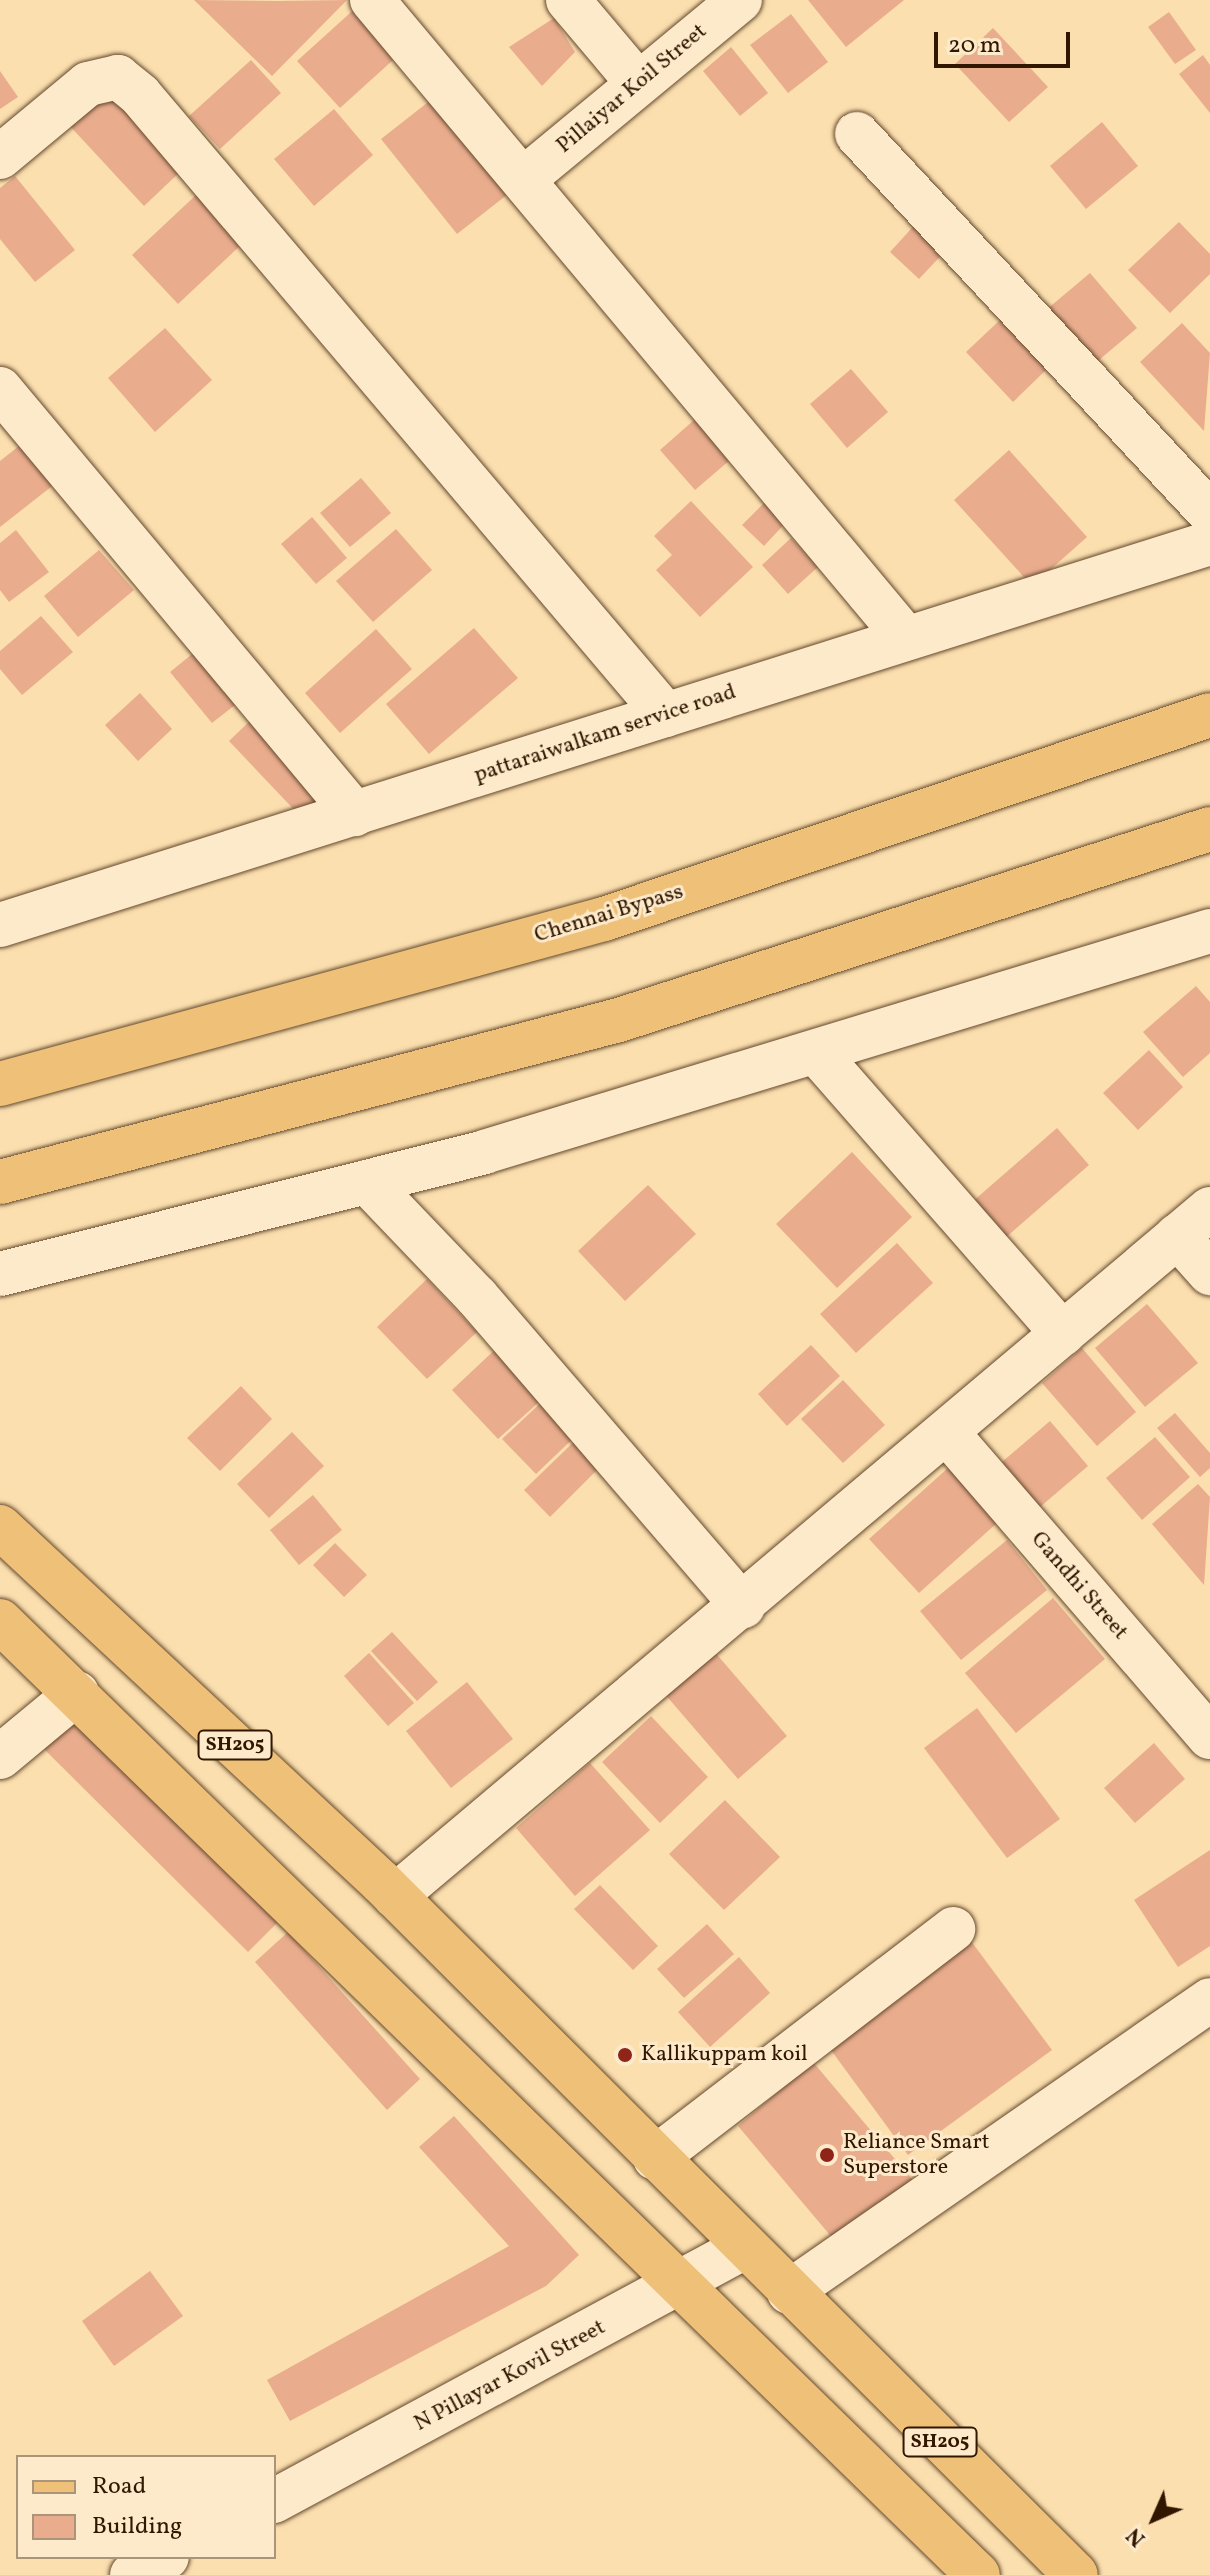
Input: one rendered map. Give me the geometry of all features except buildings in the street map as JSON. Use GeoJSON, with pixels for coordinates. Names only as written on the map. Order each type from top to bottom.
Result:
{"type":"FeatureCollection","features":[{"type":"Feature","properties":{"kind":"main road","name":"Chennai Bypass"},"geometry":{"type":"LineString","coordinates":[[0,1084],[604,919],[1210,715]]}},
{"type":"Feature","properties":{"kind":"main road"},"geometry":{"type":"LineString","coordinates":[[0,1182],[619,1020],[1210,829]]}},
{"type":"Feature","properties":{"kind":"main road","name":"SH205"},"geometry":{"type":"LineString","coordinates":[[0,1527],[395,1896],[655,2158]]}},
{"type":"Feature","properties":{"kind":"main road"},"geometry":{"type":"LineString","coordinates":[[0,1621],[680,2285]]}},
{"type":"Feature","properties":{"kind":"main road"},"geometry":{"type":"LineString","coordinates":[[655,2158],[798,2301]]}},
{"type":"Feature","properties":{"kind":"main road","name":"SH205"},"geometry":{"type":"LineString","coordinates":[[680,2285],[756,2354],[978,2575]]}},
{"type":"Feature","properties":{"kind":"main road","name":"SH205"},"geometry":{"type":"LineString","coordinates":[[798,2301],[1076,2575]]}},
{"type":"Feature","properties":{"kind":"street"},"geometry":{"type":"LineString","coordinates":[[372,0],[525,178],[906,638]]}},
{"type":"Feature","properties":{"kind":"street"},"geometry":{"type":"LineString","coordinates":[[568,0],[638,83]]}},
{"type":"Feature","properties":{"kind":"street","name":"Pillaiyar Koil Street"},"geometry":{"type":"LineString","coordinates":[[525,178],[740,0]]}},
{"type":"Feature","properties":{"kind":"street"},"geometry":{"type":"LineString","coordinates":[[0,157],[88,84],[118,77],[140,95],[666,715]]}},
{"type":"Feature","properties":{"kind":"street"},"geometry":{"type":"LineString","coordinates":[[857,134],[1210,513]]}},
{"type":"Feature","properties":{"kind":"street"},"geometry":{"type":"LineString","coordinates":[[0,389],[355,814]]}},
{"type":"Feature","properties":{"kind":"street","name":"pattaraiwalkam service road"},"geometry":{"type":"LineString","coordinates":[[0,925],[1210,543]]}},
{"type":"Feature","properties":{"kind":"street"},"geometry":{"type":"LineString","coordinates":[[0,1274],[367,1182],[1202,945]]}},
{"type":"Feature","properties":{"kind":"street"},"geometry":{"type":"LineString","coordinates":[[817,1053],[1063,1334]]}},
{"type":"Feature","properties":{"kind":"street"},"geometry":{"type":"LineString","coordinates":[[367,1182],[477,1297],[743,1606]]}},
{"type":"Feature","properties":{"kind":"street"},"geometry":{"type":"LineString","coordinates":[[395,1896],[949,1435],[1194,1223],[1210,1273]]}},
{"type":"Feature","properties":{"kind":"street","name":"Gandhi Street"},"geometry":{"type":"LineString","coordinates":[[949,1435],[1210,1737]]}},
{"type":"Feature","properties":{"kind":"street"},"geometry":{"type":"LineString","coordinates":[[0,1757],[77,1693]]}},
{"type":"Feature","properties":{"kind":"street"},"geometry":{"type":"LineString","coordinates":[[655,2158],[953,1929]]}},
{"type":"Feature","properties":{"kind":"street"},"geometry":{"type":"LineString","coordinates":[[798,2301],[1210,2000]]}},
{"type":"Feature","properties":{"kind":"street","name":"N Pillayar Kovil Street"},"geometry":{"type":"LineString","coordinates":[[276,2500],[680,2285],[745,2247]]}},
{"type":"Feature","properties":{"kind":"street"},"geometry":{"type":"LineString","coordinates":[[132,2575],[163,2559]]}},
{"type":"Feature","properties":{"kind":"place","name":"Kallikuppam koil"},"geometry":{"type":"Point","coordinates":[625,2055]}},
{"type":"Feature","properties":{"kind":"place","name":"Reliance Smart Superstore"},"geometry":{"type":"Point","coordinates":[827,2155]}}]}
